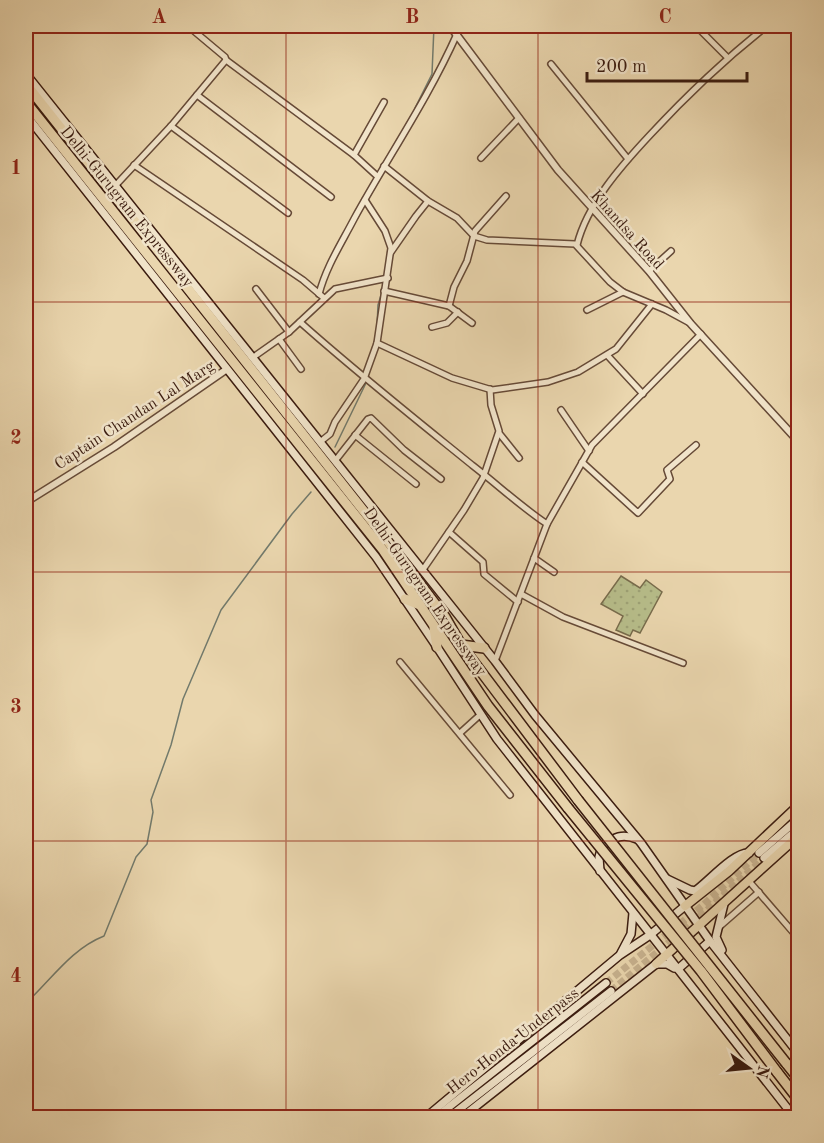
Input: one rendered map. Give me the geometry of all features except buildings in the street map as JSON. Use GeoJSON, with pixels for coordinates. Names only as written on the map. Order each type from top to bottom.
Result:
{"type":"FeatureCollection","features":[{"type":"Feature","properties":{"kind":"highway","name":"Delhi-Gurugram Expressway"},"geometry":{"type":"LineString","coordinates":[[26,84],[308,433],[445,617],[461,645],[579,800],[798,1078]]}},
{"type":"Feature","properties":{"kind":"highway","name":"Delhi-Gurugram Expressway"},"geometry":{"type":"LineString","coordinates":[[26,102],[375,541],[488,706],[701,971],[798,1099]]}},
{"type":"Feature","properties":{"kind":"highway"},"geometry":{"type":"LineString","coordinates":[[405,599],[420,605]]}},
{"type":"Feature","properties":{"kind":"highway"},"geometry":{"type":"LineString","coordinates":[[433,624],[437,646]]}},
{"type":"Feature","properties":{"kind":"highway"},"geometry":{"type":"LineString","coordinates":[[461,645],[484,648]]}},
{"type":"Feature","properties":{"kind":"highway"},"geometry":{"type":"LineString","coordinates":[[685,906],[749,853],[798,806]]}},
{"type":"Feature","properties":{"kind":"highway"},"geometry":{"type":"LineString","coordinates":[[656,964],[798,836]]}},
{"type":"Feature","properties":{"kind":"main road"},"geometry":{"type":"LineString","coordinates":[[26,74],[252,358],[308,433],[320,442],[495,661],[535,715],[638,840],[699,927],[798,1053]]}},
{"type":"Feature","properties":{"kind":"main road"},"geometry":{"type":"LineString","coordinates":[[26,115],[376,557],[497,739],[795,1118]]}},
{"type":"Feature","properties":{"kind":"main road"},"geometry":{"type":"LineString","coordinates":[[798,819],[761,856],[798,829]]}},
{"type":"Feature","properties":{"kind":"main road"},"geometry":{"type":"LineString","coordinates":[[600,871],[599,857],[602,846],[624,835],[638,840]]}},
{"type":"Feature","properties":{"kind":"main road"},"geometry":{"type":"LineString","coordinates":[[664,878],[695,891],[736,856],[744,852],[749,853]]}},
{"type":"Feature","properties":{"kind":"main road"},"geometry":{"type":"LineString","coordinates":[[674,890],[693,899]]}},
{"type":"Feature","properties":{"kind":"main road"},"geometry":{"type":"LineString","coordinates":[[724,902],[716,930],[718,945],[735,967],[738,978]]}},
{"type":"Feature","properties":{"kind":"main road"},"geometry":{"type":"LineString","coordinates":[[425,1118],[620,955],[650,935],[685,906]]}},
{"type":"Feature","properties":{"kind":"main road"},"geometry":{"type":"LineString","coordinates":[[620,955],[630,934],[633,912]]}},
{"type":"Feature","properties":{"kind":"main road"},"geometry":{"type":"LineString","coordinates":[[679,972],[710,941]]}},
{"type":"Feature","properties":{"kind":"main road"},"geometry":{"type":"LineString","coordinates":[[461,1118],[656,964],[667,964],[679,972]]}},
{"type":"Feature","properties":{"kind":"main road","name":"Hero Honda Underpass"},"geometry":{"type":"LineString","coordinates":[[435,1118],[606,983]]}},
{"type":"Feature","properties":{"kind":"main road","name":"Hero Honda Underpass"},"geometry":{"type":"LineString","coordinates":[[448,1118],[611,990]]}},
{"type":"Feature","properties":{"kind":"street"},"geometry":{"type":"LineString","coordinates":[[188,26],[226,60],[354,155],[377,176]]}},
{"type":"Feature","properties":{"kind":"street","name":"Khandsa Road"},"geometry":{"type":"LineString","coordinates":[[450,26],[558,170],[648,271],[691,324],[798,441]]}},
{"type":"Feature","properties":{"kind":"street"},"geometry":{"type":"LineString","coordinates":[[574,26],[581,26]]}},
{"type":"Feature","properties":{"kind":"street"},"geometry":{"type":"LineString","coordinates":[[696,26],[727,57]]}},
{"type":"Feature","properties":{"kind":"street"},"geometry":{"type":"LineString","coordinates":[[577,244],[607,186],[628,159],[676,106],[727,57],[767,26]]}},
{"type":"Feature","properties":{"kind":"street"},"geometry":{"type":"LineString","coordinates":[[321,296],[325,273],[377,176],[441,68],[457,34]]}},
{"type":"Feature","properties":{"kind":"street"},"geometry":{"type":"LineString","coordinates":[[115,186],[171,126],[226,60]]}},
{"type":"Feature","properties":{"kind":"street"},"geometry":{"type":"LineString","coordinates":[[551,64],[628,159]]}},
{"type":"Feature","properties":{"kind":"street"},"geometry":{"type":"LineString","coordinates":[[197,95],[332,197]]}},
{"type":"Feature","properties":{"kind":"street"},"geometry":{"type":"LineString","coordinates":[[354,155],[384,102]]}},
{"type":"Feature","properties":{"kind":"street"},"geometry":{"type":"LineString","coordinates":[[481,158],[519,118]]}},
{"type":"Feature","properties":{"kind":"street"},"geometry":{"type":"LineString","coordinates":[[171,126],[288,213]]}},
{"type":"Feature","properties":{"kind":"street"},"geometry":{"type":"LineString","coordinates":[[135,165],[303,280],[321,296]]}},
{"type":"Feature","properties":{"kind":"street"},"geometry":{"type":"LineString","coordinates":[[384,166],[428,201],[457,218],[474,236],[487,240],[577,244],[610,282],[623,292],[691,324]]}},
{"type":"Feature","properties":{"kind":"street"},"geometry":{"type":"LineString","coordinates":[[449,306],[454,287],[467,261],[478,227],[506,196]]}},
{"type":"Feature","properties":{"kind":"street"},"geometry":{"type":"LineString","coordinates":[[320,442],[330,434],[334,424],[364,379],[377,343],[391,252],[385,231],[365,200]]}},
{"type":"Feature","properties":{"kind":"street"},"geometry":{"type":"LineString","coordinates":[[391,252],[428,201]]}},
{"type":"Feature","properties":{"kind":"street"},"geometry":{"type":"LineString","coordinates":[[648,271],[671,251]]}},
{"type":"Feature","properties":{"kind":"street"},"geometry":{"type":"LineString","coordinates":[[252,358],[289,332],[321,296],[336,288],[388,278]]}},
{"type":"Feature","properties":{"kind":"street"},"geometry":{"type":"LineString","coordinates":[[256,289],[289,332]]}},
{"type":"Feature","properties":{"kind":"street"},"geometry":{"type":"LineString","coordinates":[[384,291],[449,306],[472,323]]}},
{"type":"Feature","properties":{"kind":"street"},"geometry":{"type":"LineString","coordinates":[[587,310],[623,292]]}},
{"type":"Feature","properties":{"kind":"street"},"geometry":{"type":"LineString","coordinates":[[377,343],[452,378],[489,389],[559,380],[578,372],[616,349],[652,304]]}},
{"type":"Feature","properties":{"kind":"street"},"geometry":{"type":"LineString","coordinates":[[432,327],[447,323],[458,312]]}},
{"type":"Feature","properties":{"kind":"street"},"geometry":{"type":"LineString","coordinates":[[300,322],[364,379],[547,525]]}},
{"type":"Feature","properties":{"kind":"street"},"geometry":{"type":"LineString","coordinates":[[495,661],[547,525],[582,462],[603,432],[701,334]]}},
{"type":"Feature","properties":{"kind":"street"},"geometry":{"type":"LineString","coordinates":[[279,339],[301,369]]}},
{"type":"Feature","properties":{"kind":"street"},"geometry":{"type":"LineString","coordinates":[[607,355],[643,394]]}},
{"type":"Feature","properties":{"kind":"street","name":"Captain Chandan Lal Marg"},"geometry":{"type":"LineString","coordinates":[[26,502],[114,447],[227,369]]}},
{"type":"Feature","properties":{"kind":"street"},"geometry":{"type":"LineString","coordinates":[[489,389],[499,433],[519,458]]}},
{"type":"Feature","properties":{"kind":"street"},"geometry":{"type":"LineString","coordinates":[[561,410],[589,451]]}},
{"type":"Feature","properties":{"kind":"street"},"geometry":{"type":"LineString","coordinates":[[335,461],[368,419],[372,419],[404,450],[441,479]]}},
{"type":"Feature","properties":{"kind":"street"},"geometry":{"type":"LineString","coordinates":[[422,571],[478,488],[499,433]]}},
{"type":"Feature","properties":{"kind":"street"},"geometry":{"type":"LineString","coordinates":[[355,435],[416,484]]}},
{"type":"Feature","properties":{"kind":"street"},"geometry":{"type":"LineString","coordinates":[[582,462],[638,513],[670,478],[667,470],[696,445]]}},
{"type":"Feature","properties":{"kind":"street"},"geometry":{"type":"LineString","coordinates":[[450,532],[483,562],[484,573],[518,602]]}},
{"type":"Feature","properties":{"kind":"street"},"geometry":{"type":"LineString","coordinates":[[534,558],[554,572]]}},
{"type":"Feature","properties":{"kind":"street"},"geometry":{"type":"LineString","coordinates":[[521,594],[563,616],[683,663]]}},
{"type":"Feature","properties":{"kind":"street"},"geometry":{"type":"LineString","coordinates":[[400,662],[510,795]]}},
{"type":"Feature","properties":{"kind":"street"},"geometry":{"type":"LineString","coordinates":[[460,733],[481,714]]}},
{"type":"Feature","properties":{"kind":"street"},"geometry":{"type":"LineString","coordinates":[[748,880],[798,938]]}},
{"type":"Feature","properties":{"kind":"street"},"geometry":{"type":"LineString","coordinates":[[716,930],[759,892]]}},
{"type":"Feature","properties":{"kind":"green space"},"geometry":{"type":"Polygon","coordinates":[[[621,576],[640,588],[646,580],[662,592],[640,633],[633,630],[630,636],[616,630],[623,616],[601,604],[621,576]]]}},
{"type":"Feature","properties":{"kind":"waterway"},"geometry":{"type":"LineString","coordinates":[[415,108],[432,74],[434,26]]}},
{"type":"Feature","properties":{"kind":"waterway"},"geometry":{"type":"LineString","coordinates":[[377,326],[378,305],[382,292]]}},
{"type":"Feature","properties":{"kind":"waterway"},"geometry":{"type":"LineString","coordinates":[[335,447],[366,383]]}},
{"type":"Feature","properties":{"kind":"waterway"},"geometry":{"type":"LineString","coordinates":[[26,1003],[71,957],[104,936],[136,857],[147,844],[153,812],[151,800],[171,745],[183,699],[221,610],[311,492]]}},
{"type":"Feature","properties":{"kind":"tunnel"},"geometry":{"type":"LineString","coordinates":[[606,983],[702,906],[759,853]]}},
{"type":"Feature","properties":{"kind":"tunnel"},"geometry":{"type":"LineString","coordinates":[[611,991],[707,910],[764,858]]}}]}
